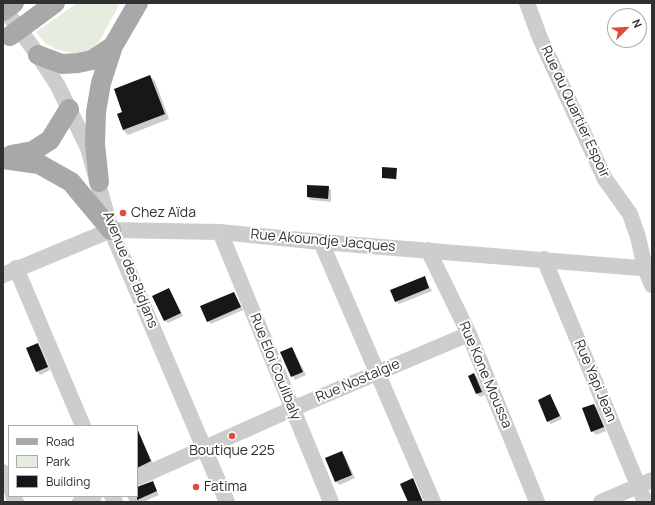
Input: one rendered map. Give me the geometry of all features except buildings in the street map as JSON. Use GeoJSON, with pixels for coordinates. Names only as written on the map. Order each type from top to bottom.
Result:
{"type":"FeatureCollection","features":[{"type":"Feature","properties":{"kind":"main road"},"geometry":{"type":"LineString","coordinates":[[13,22],[55,3]]}},
{"type":"Feature","properties":{"kind":"main road"},"geometry":{"type":"LineString","coordinates":[[99,182],[95,144],[96,112],[101,83],[113,46],[138,3]]}},
{"type":"Feature","properties":{"kind":"main road"},"geometry":{"type":"LineString","coordinates":[[38,55],[62,64],[78,63],[92,60],[113,46]]}},
{"type":"Feature","properties":{"kind":"main road"},"geometry":{"type":"LineString","coordinates":[[3,158],[33,151],[44,145],[50,140],[58,129],[69,109]]}},
{"type":"Feature","properties":{"kind":"main road"},"geometry":{"type":"LineString","coordinates":[[3,158],[39,164],[71,182],[91,204],[111,230]]}},
{"type":"Feature","properties":{"kind":"street","name":"Rue du Quartier Espoir"},"geometry":{"type":"LineString","coordinates":[[527,3],[540,38],[598,164],[606,179],[630,214],[648,268],[652,285]]}},
{"type":"Feature","properties":{"kind":"street","name":"Avenue des Bidjans"},"geometry":{"type":"LineString","coordinates":[[3,7],[38,55],[58,86],[88,148],[99,182],[111,230],[227,502]]}},
{"type":"Feature","properties":{"kind":"street","name":"Rue Akoundje Jacques"},"geometry":{"type":"LineString","coordinates":[[10,271],[111,230],[220,232],[321,242],[648,268]]}},
{"type":"Feature","properties":{"kind":"street","name":"Rue Eloi Coulibaly"},"geometry":{"type":"LineString","coordinates":[[220,232],[331,502]]}},
{"type":"Feature","properties":{"kind":"street"},"geometry":{"type":"LineString","coordinates":[[321,242],[433,502]]}},
{"type":"Feature","properties":{"kind":"street","name":"Rue Kone Moussa"},"geometry":{"type":"LineString","coordinates":[[428,250],[469,334],[537,502]]}},
{"type":"Feature","properties":{"kind":"street","name":"Rue Yapi Jean"},"geometry":{"type":"LineString","coordinates":[[544,259],[645,483],[645,502]]}},
{"type":"Feature","properties":{"kind":"street"},"geometry":{"type":"LineString","coordinates":[[10,271],[83,425]]}},
{"type":"Feature","properties":{"kind":"street","name":"Rue Nostalgie"},"geometry":{"type":"LineString","coordinates":[[138,478],[377,372],[469,334]]}},
{"type":"Feature","properties":{"kind":"street"},"geometry":{"type":"LineString","coordinates":[[3,472],[8,484]]}},
{"type":"Feature","properties":{"kind":"street"},"geometry":{"type":"LineString","coordinates":[[601,502],[645,483]]}},
{"type":"Feature","properties":{"kind":"street"},"geometry":{"type":"LineString","coordinates":[[80,502],[92,497]]}},
{"type":"Feature","properties":{"kind":"green space"},"geometry":{"type":"Polygon","coordinates":[[[77,3],[120,3],[99,42],[83,53],[58,50],[45,43],[36,32],[77,3]]]}},
{"type":"Feature","properties":{"kind":"place","name":"Chez Aïda"},"geometry":{"type":"Point","coordinates":[123,213]}},
{"type":"Feature","properties":{"kind":"place","name":"Boutique 225"},"geometry":{"type":"Point","coordinates":[232,436]}},
{"type":"Feature","properties":{"kind":"place","name":"Fatima"},"geometry":{"type":"Point","coordinates":[196,487]}}]}
